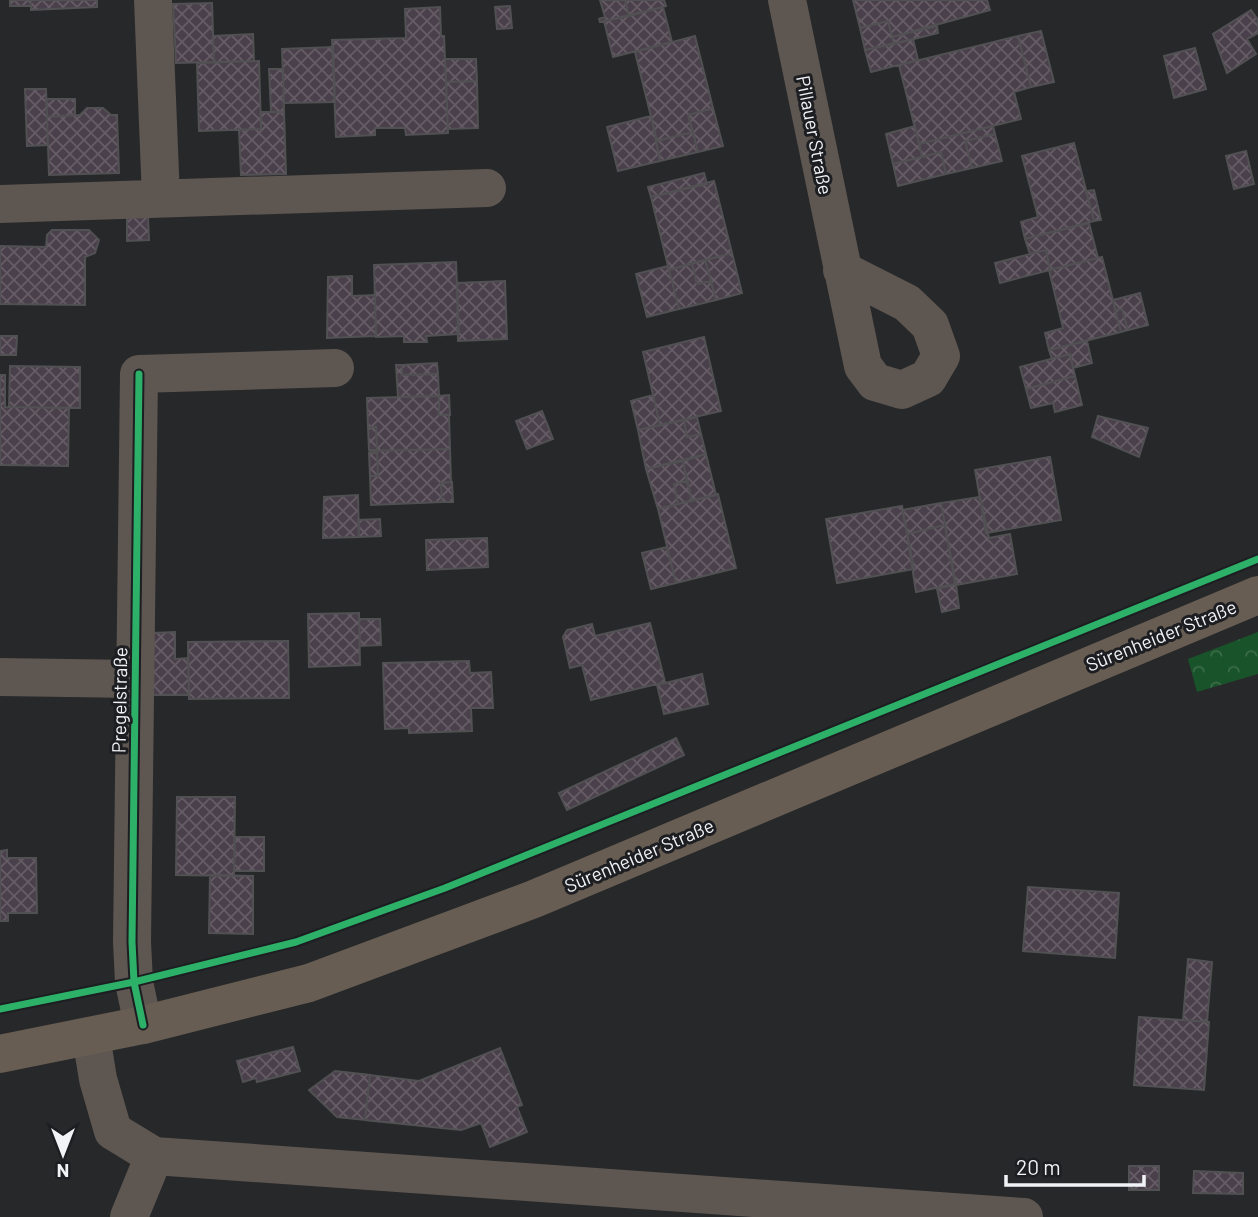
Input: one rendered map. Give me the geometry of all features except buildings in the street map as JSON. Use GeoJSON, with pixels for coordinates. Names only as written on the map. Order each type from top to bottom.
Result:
{"type":"FeatureCollection","features":[{"type":"Feature","properties":{"kind":"main road","name":"Sürenheider Straße"},"geometry":{"type":"LineString","coordinates":[[0,1054],[91,1036],[309,983],[534,900],[1258,595]]}},
{"type":"Feature","properties":{"kind":"street"},"geometry":{"type":"LineString","coordinates":[[153,0],[161,198]]}},
{"type":"Feature","properties":{"kind":"street","name":"Pillauer Straße"},"geometry":{"type":"LineString","coordinates":[[788,0],[842,270]]}},
{"type":"Feature","properties":{"kind":"street"},"geometry":{"type":"LineString","coordinates":[[0,204],[487,188]]}},
{"type":"Feature","properties":{"kind":"street","name":"Pregelstraße"},"geometry":{"type":"LineString","coordinates":[[143,1024],[134,982],[132,942],[139,374],[335,368]]}},
{"type":"Feature","properties":{"kind":"street"},"geometry":{"type":"LineString","coordinates":[[0,677],[135,679]]}},
{"type":"Feature","properties":{"kind":"street"},"geometry":{"type":"LineString","coordinates":[[91,1036],[98,1079],[113,1131],[154,1156],[733,1207],[1024,1217]]}},
{"type":"Feature","properties":{"kind":"street"},"geometry":{"type":"LineString","coordinates":[[129,1217],[154,1156]]}},
{"type":"Feature","properties":{"kind":"green space"},"geometry":{"type":"Polygon","coordinates":[[[1258,632],[1258,674],[1197,692],[1188,659],[1258,632]]]}},
{"type":"Feature","properties":{"kind":"cycle path"},"geometry":{"type":"LineString","coordinates":[[139,374],[132,942],[134,982],[143,1025]]}},
{"type":"Feature","properties":{"kind":"cycle path"},"geometry":{"type":"LineString","coordinates":[[0,1009],[134,982],[296,942],[445,888],[1258,559]]}}]}
